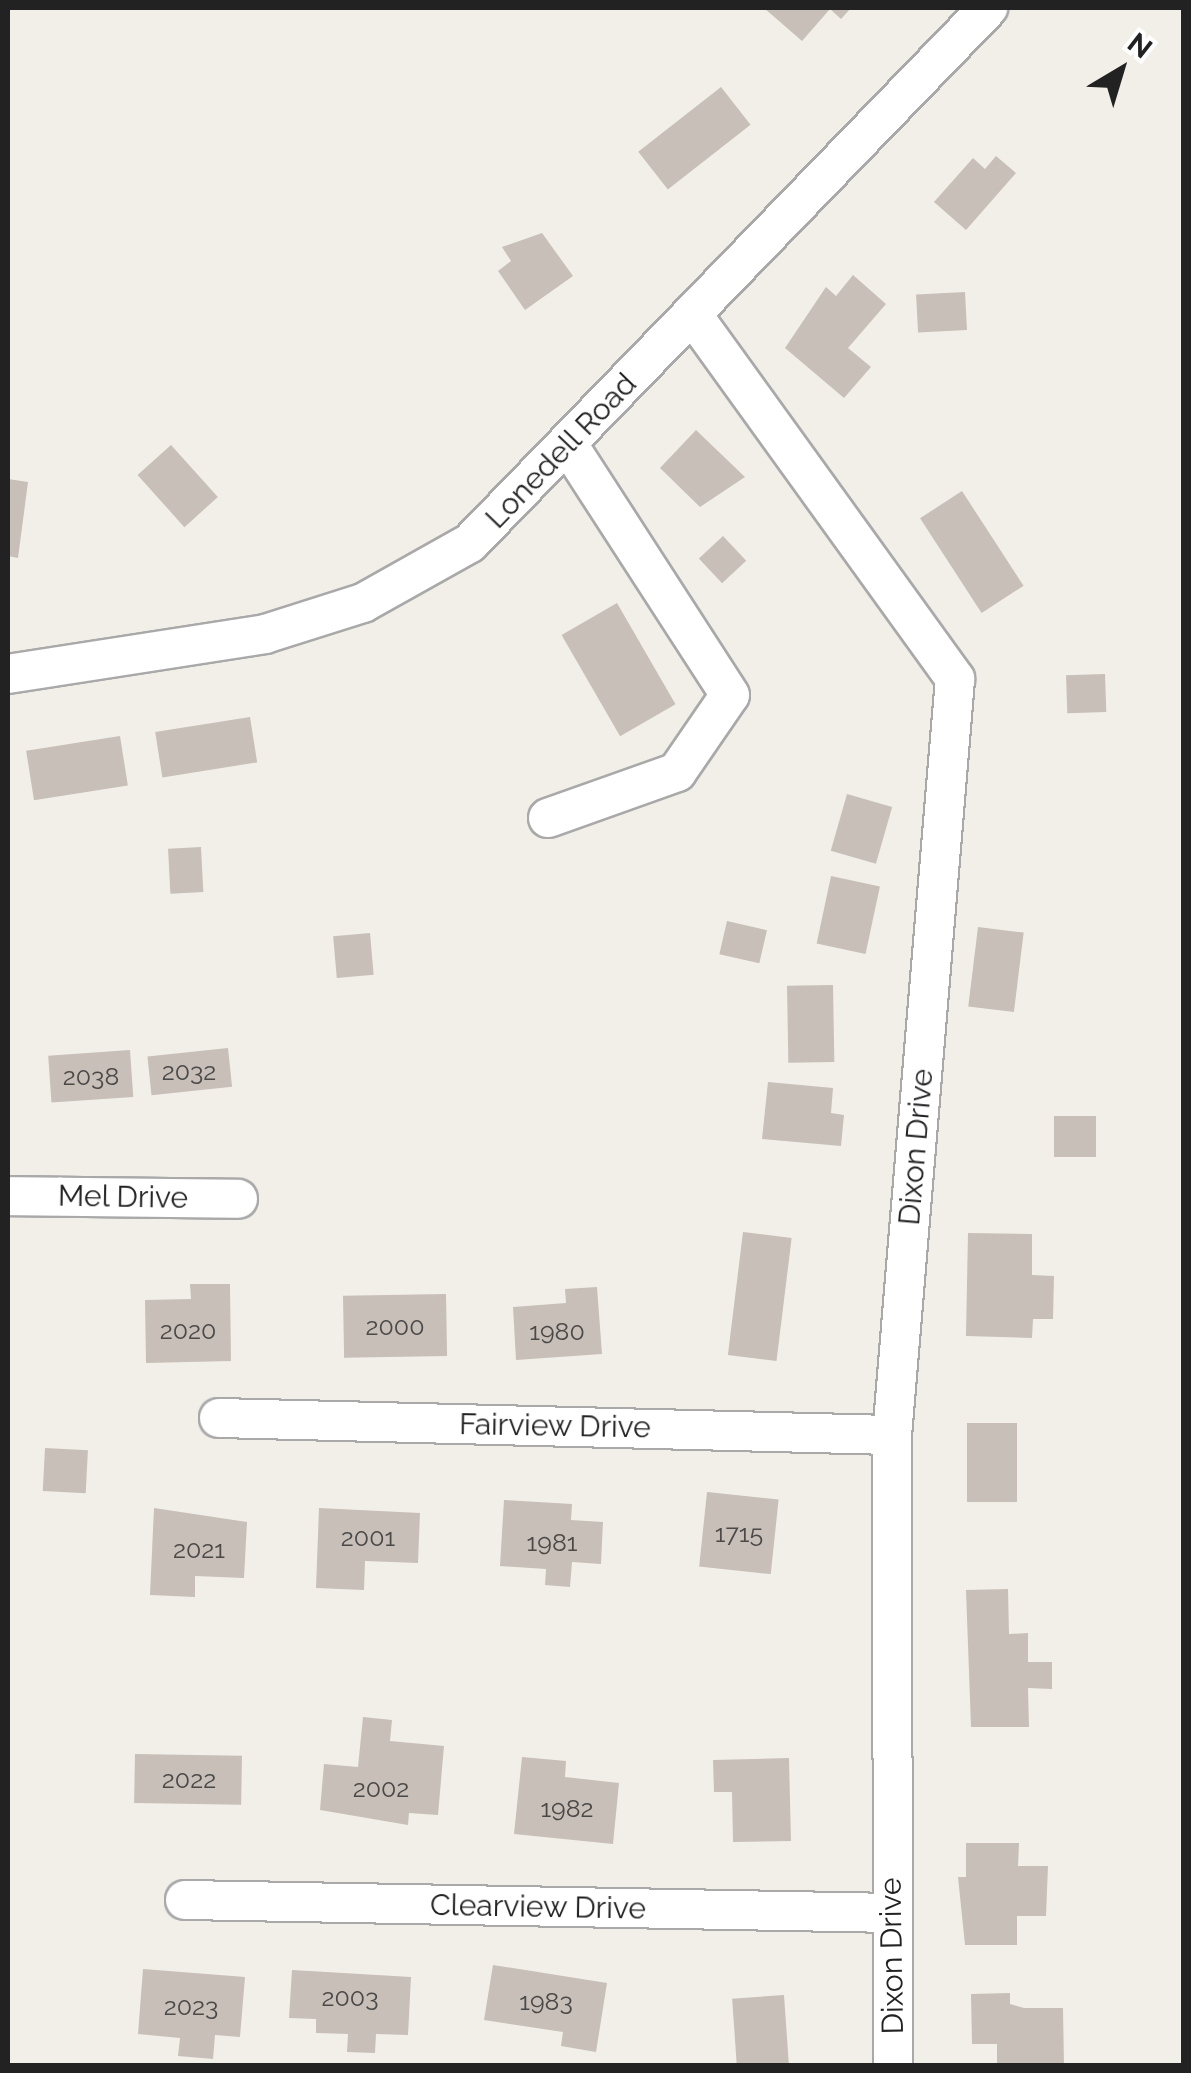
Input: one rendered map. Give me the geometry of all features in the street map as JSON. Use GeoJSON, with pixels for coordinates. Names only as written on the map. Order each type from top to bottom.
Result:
{"type":"FeatureCollection","features":[{"type":"Feature","properties":{"kind":"street","name":"Lonedell Road"},"geometry":{"type":"LineString","coordinates":[[8,674],[266,634],[363,603],[470,543],[569,446],[988,8]]}},
{"type":"Feature","properties":{"kind":"street","name":"Dixon Drive"},"geometry":{"type":"LineString","coordinates":[[692,314],[955,679],[892,1434],[892,2066]]}},
{"type":"Feature","properties":{"kind":"street"},"geometry":{"type":"LineString","coordinates":[[548,818],[677,772],[730,695],[569,446]]}},
{"type":"Feature","properties":{"kind":"street","name":"Mel Drive"},"geometry":{"type":"LineString","coordinates":[[8,1196],[238,1198]]}},
{"type":"Feature","properties":{"kind":"street","name":"Fairview Drive"},"geometry":{"type":"LineString","coordinates":[[219,1418],[892,1434]]}},
{"type":"Feature","properties":{"kind":"street","name":"Clearview Drive"},"geometry":{"type":"LineString","coordinates":[[185,1900],[890,1914]]}},
{"type":"Feature","properties":{"kind":"building"},"geometry":{"type":"Polygon","coordinates":[[[764,8],[851,8],[841,19],[830,9],[802,41],[764,8]]]}},
{"type":"Feature","properties":{"kind":"building"},"geometry":{"type":"Polygon","coordinates":[[[721,87],[751,125],[668,189],[638,152],[721,87]]]}},
{"type":"Feature","properties":{"kind":"building"},"geometry":{"type":"Polygon","coordinates":[[[996,156],[1016,173],[966,230],[934,202],[973,158],[985,169],[996,156]]]}},
{"type":"Feature","properties":{"kind":"building"},"geometry":{"type":"Polygon","coordinates":[[[542,233],[573,276],[525,310],[498,271],[511,261],[502,247],[542,233]]]}},
{"type":"Feature","properties":{"kind":"building"},"geometry":{"type":"Polygon","coordinates":[[[853,275],[886,304],[848,348],[871,367],[844,398],[785,348],[826,287],[836,296],[853,275]]]}},
{"type":"Feature","properties":{"kind":"building"},"geometry":{"type":"Polygon","coordinates":[[[965,292],[967,330],[918,333],[916,295],[965,292]]]}},
{"type":"Feature","properties":{"kind":"building"},"geometry":{"type":"Polygon","coordinates":[[[696,430],[745,477],[700,507],[660,468],[696,430]]]}},
{"type":"Feature","properties":{"kind":"building"},"geometry":{"type":"Polygon","coordinates":[[[171,445],[218,497],[184,527],[138,475],[171,445]]]}},
{"type":"Feature","properties":{"kind":"building"},"geometry":{"type":"Polygon","coordinates":[[[8,479],[28,482],[18,558],[8,556],[8,479]]]}},
{"type":"Feature","properties":{"kind":"building"},"geometry":{"type":"Polygon","coordinates":[[[962,491],[1024,586],[982,613],[920,518],[962,491]]]}},
{"type":"Feature","properties":{"kind":"building"},"geometry":{"type":"Polygon","coordinates":[[[723,536],[746,561],[722,583],[699,559],[723,536]]]}},
{"type":"Feature","properties":{"kind":"building"},"geometry":{"type":"Polygon","coordinates":[[[617,603],[676,704],[620,736],[562,635],[617,603]]]}},
{"type":"Feature","properties":{"kind":"building"},"geometry":{"type":"Polygon","coordinates":[[[1105,674],[1106,712],[1067,713],[1066,675],[1105,674]]]}},
{"type":"Feature","properties":{"kind":"building"},"geometry":{"type":"Polygon","coordinates":[[[250,717],[257,762],[162,777],[155,732],[250,717]]]}},
{"type":"Feature","properties":{"kind":"building"},"geometry":{"type":"Polygon","coordinates":[[[120,736],[128,785],[34,800],[26,751],[120,736]]]}},
{"type":"Feature","properties":{"kind":"building"},"geometry":{"type":"Polygon","coordinates":[[[847,794],[892,807],[876,864],[831,851],[847,794]]]}},
{"type":"Feature","properties":{"kind":"building"},"geometry":{"type":"Polygon","coordinates":[[[201,847],[203,892],[170,894],[168,849],[201,847]]]}},
{"type":"Feature","properties":{"kind":"building"},"geometry":{"type":"Polygon","coordinates":[[[831,876],[880,886],[866,954],[817,943],[831,876]]]}},
{"type":"Feature","properties":{"kind":"building"},"geometry":{"type":"Polygon","coordinates":[[[727,921],[767,930],[759,963],[719,954],[727,921]]]}},
{"type":"Feature","properties":{"kind":"building"},"geometry":{"type":"Polygon","coordinates":[[[978,927],[1024,933],[1014,1012],[968,1006],[978,927]]]}},
{"type":"Feature","properties":{"kind":"building"},"geometry":{"type":"Polygon","coordinates":[[[370,933],[374,975],[337,978],[333,936],[370,933]]]}},
{"type":"Feature","properties":{"kind":"building"},"geometry":{"type":"Polygon","coordinates":[[[833,985],[834,1062],[788,1063],[787,986],[833,985]]]}},
{"type":"Feature","properties":{"kind":"building"},"geometry":{"type":"Polygon","coordinates":[[[228,1048],[232,1087],[152,1095],[147,1056],[228,1048]]]}},
{"type":"Feature","properties":{"kind":"building"},"geometry":{"type":"Polygon","coordinates":[[[130,1050],[133,1097],[51,1103],[48,1056],[130,1050]]]}},
{"type":"Feature","properties":{"kind":"building"},"geometry":{"type":"Polygon","coordinates":[[[768,1082],[833,1088],[831,1113],[844,1115],[841,1146],[762,1139],[768,1082]]]}},
{"type":"Feature","properties":{"kind":"building"},"geometry":{"type":"Polygon","coordinates":[[[1054,1116],[1096,1116],[1096,1157],[1054,1157],[1054,1116]]]}},
{"type":"Feature","properties":{"kind":"building"},"geometry":{"type":"Polygon","coordinates":[[[743,1232],[792,1238],[777,1361],[728,1355],[743,1232]]]}},
{"type":"Feature","properties":{"kind":"building"},"geometry":{"type":"Polygon","coordinates":[[[968,1233],[1032,1234],[1032,1275],[1054,1276],[1053,1319],[1033,1319],[1032,1338],[966,1336],[968,1233]]]}},
{"type":"Feature","properties":{"kind":"building"},"geometry":{"type":"Polygon","coordinates":[[[190,1284],[230,1284],[231,1361],[146,1363],[145,1300],[191,1299],[190,1284]]]}},
{"type":"Feature","properties":{"kind":"building"},"geometry":{"type":"Polygon","coordinates":[[[597,1287],[602,1354],[516,1360],[513,1307],[566,1303],[565,1289],[597,1287]]]}},
{"type":"Feature","properties":{"kind":"building"},"geometry":{"type":"Polygon","coordinates":[[[446,1294],[447,1356],[344,1358],[343,1296],[446,1294]]]}},
{"type":"Feature","properties":{"kind":"building"},"geometry":{"type":"Polygon","coordinates":[[[967,1423],[1017,1423],[1017,1502],[967,1502],[967,1423]]]}},
{"type":"Feature","properties":{"kind":"building"},"geometry":{"type":"Polygon","coordinates":[[[45,1448],[88,1450],[86,1493],[43,1491],[45,1448]]]}},
{"type":"Feature","properties":{"kind":"building"},"geometry":{"type":"Polygon","coordinates":[[[707,1492],[779,1500],[771,1574],[699,1567],[707,1492]]]}},
{"type":"Feature","properties":{"kind":"building"},"geometry":{"type":"Polygon","coordinates":[[[504,1500],[572,1504],[571,1520],[603,1522],[601,1564],[572,1562],[570,1587],[545,1585],[546,1569],[500,1566],[504,1500]]]}},
{"type":"Feature","properties":{"kind":"building"},"geometry":{"type":"Polygon","coordinates":[[[154,1508],[247,1522],[244,1578],[195,1576],[195,1597],[150,1595],[154,1508]]]}},
{"type":"Feature","properties":{"kind":"building"},"geometry":{"type":"Polygon","coordinates":[[[319,1508],[420,1513],[418,1563],[365,1561],[364,1590],[316,1588],[319,1508]]]}},
{"type":"Feature","properties":{"kind":"building"},"geometry":{"type":"Polygon","coordinates":[[[1008,1589],[1009,1634],[1028,1633],[1028,1662],[1052,1662],[1052,1689],[1028,1688],[1029,1727],[971,1727],[966,1590],[1008,1589]]]}},
{"type":"Feature","properties":{"kind":"building"},"geometry":{"type":"Polygon","coordinates":[[[363,1717],[392,1720],[390,1741],[444,1746],[438,1815],[409,1813],[408,1825],[320,1810],[324,1764],[358,1767],[363,1717]]]}},
{"type":"Feature","properties":{"kind":"building"},"geometry":{"type":"Polygon","coordinates":[[[135,1754],[242,1756],[241,1805],[134,1803],[135,1754]]]}},
{"type":"Feature","properties":{"kind":"building"},"geometry":{"type":"Polygon","coordinates":[[[522,1757],[566,1761],[565,1777],[619,1783],[613,1844],[514,1834],[522,1757]]]}},
{"type":"Feature","properties":{"kind":"building"},"geometry":{"type":"Polygon","coordinates":[[[789,1758],[791,1841],[733,1842],[732,1792],[714,1792],[713,1760],[789,1758]]]}},
{"type":"Feature","properties":{"kind":"building"},"geometry":{"type":"Polygon","coordinates":[[[966,1843],[1019,1843],[1018,1866],[1048,1866],[1046,1916],[1017,1916],[1017,1945],[965,1945],[958,1877],[966,1877],[966,1843]]]}},
{"type":"Feature","properties":{"kind":"building"},"geometry":{"type":"Polygon","coordinates":[[[493,1965],[607,1983],[596,2052],[561,2046],[563,2032],[484,2020],[493,1965]]]}},
{"type":"Feature","properties":{"kind":"building"},"geometry":{"type":"Polygon","coordinates":[[[143,1969],[245,1977],[240,2037],[215,2035],[213,2059],[178,2056],[180,2038],[138,2034],[143,1969]]]}},
{"type":"Feature","properties":{"kind":"building"},"geometry":{"type":"Polygon","coordinates":[[[292,1970],[411,1977],[408,2035],[376,2034],[375,2053],[347,2052],[348,2034],[316,2033],[316,2019],[289,2018],[292,1970]]]}},
{"type":"Feature","properties":{"kind":"building"},"geometry":{"type":"Polygon","coordinates":[[[1010,1993],[1010,2004],[1024,2008],[1063,2008],[1064,2066],[997,2066],[997,2044],[972,2044],[971,1994],[1010,1993]]]}},
{"type":"Feature","properties":{"kind":"building"},"geometry":{"type":"Polygon","coordinates":[[[784,1995],[789,2066],[737,2066],[732,1999],[784,1995]]]}}]}
